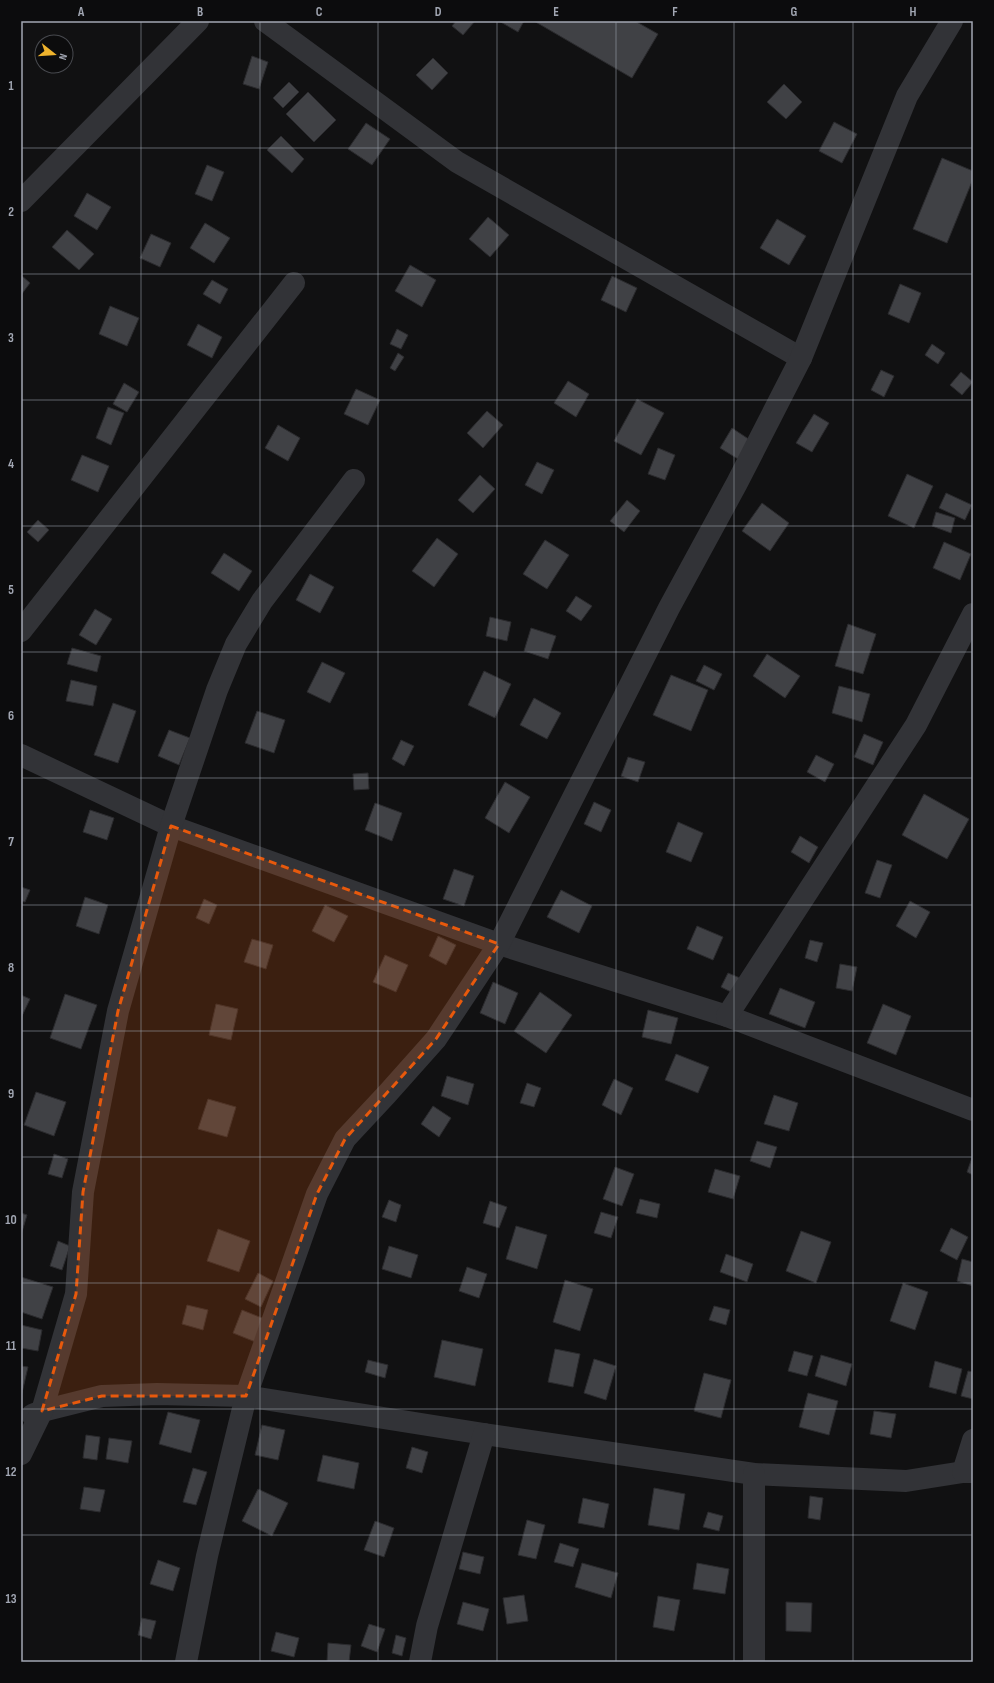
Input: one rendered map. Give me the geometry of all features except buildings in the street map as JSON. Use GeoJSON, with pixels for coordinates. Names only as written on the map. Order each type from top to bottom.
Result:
{"type":"FeatureCollection","features":[{"type":"Feature","properties":{"kind":"street"},"geometry":{"type":"LineString","coordinates":[[21,201],[198,21]]}},
{"type":"Feature","properties":{"kind":"street"},"geometry":{"type":"LineString","coordinates":[[265,21],[457,162],[801,358]]}},
{"type":"Feature","properties":{"kind":"street"},"geometry":{"type":"LineString","coordinates":[[186,1662],[208,1556],[246,1396],[317,1194],[345,1139],[436,1039],[499,944],[668,608],[736,483],[801,358],[907,96],[952,21]]}},
{"type":"Feature","properties":{"kind":"street"},"geometry":{"type":"LineString","coordinates":[[21,632],[294,283]]}},
{"type":"Feature","properties":{"kind":"street"},"geometry":{"type":"LineString","coordinates":[[21,1454],[42,1411],[76,1294],[83,1192],[118,1011],[171,826],[217,690],[236,644],[262,601],[354,480]]}},
{"type":"Feature","properties":{"kind":"street"},"geometry":{"type":"LineString","coordinates":[[728,1016],[916,725],[973,614]]}},
{"type":"Feature","properties":{"kind":"street"},"geometry":{"type":"LineString","coordinates":[[21,756],[171,826],[499,944],[728,1016],[973,1110]]}},
{"type":"Feature","properties":{"kind":"street"},"geometry":{"type":"LineString","coordinates":[[21,1420],[42,1411],[102,1396],[157,1394],[246,1396],[484,1434],[754,1474],[906,1481],[968,1472],[973,1440]]}},
{"type":"Feature","properties":{"kind":"street"},"geometry":{"type":"LineString","coordinates":[[420,1662],[427,1626],[484,1434]]}},
{"type":"Feature","properties":{"kind":"street"},"geometry":{"type":"LineString","coordinates":[[754,1474],[754,1662]]}},
{"type":"Feature","properties":{"kind":"highlighted area"},"geometry":{"type":"Polygon","coordinates":[[[171,826],[499,944],[436,1039],[345,1139],[317,1194],[246,1396],[102,1396],[42,1411],[76,1294],[83,1192],[118,1011],[171,826]]]}}]}
